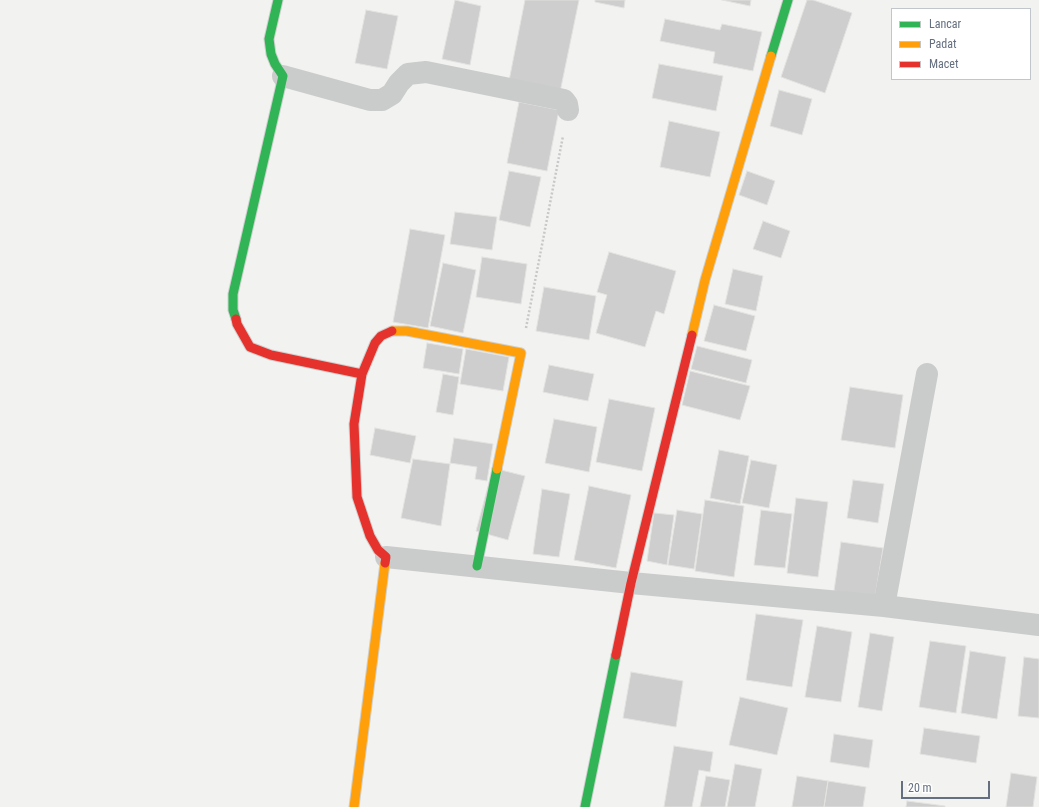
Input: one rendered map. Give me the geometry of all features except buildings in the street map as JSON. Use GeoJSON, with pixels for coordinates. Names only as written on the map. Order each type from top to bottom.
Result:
{"type":"FeatureCollection","features":[{"type":"Feature","properties":{"kind":"street"},"geometry":{"type":"LineString","coordinates":[[278,0],[269,39],[271,54],[275,64],[283,76],[370,100],[382,100],[392,94],[399,83],[408,74],[426,72],[564,100],[567,104],[568,110]]}},
{"type":"Feature","properties":{"kind":"street"},"geometry":{"type":"LineString","coordinates":[[585,807],[630,583],[705,280],[744,144],[788,0]]}},
{"type":"Feature","properties":{"kind":"street"},"geometry":{"type":"LineString","coordinates":[[283,76],[233,294],[237,324],[250,346],[271,355],[362,374]]}},
{"type":"Feature","properties":{"kind":"street"},"geometry":{"type":"LineString","coordinates":[[477,566],[521,353],[407,331],[393,331],[382,336],[375,343],[362,374],[354,424],[358,497],[370,536],[378,550],[386,557],[630,583],[884,606],[1039,625]]}},
{"type":"Feature","properties":{"kind":"street"},"geometry":{"type":"LineString","coordinates":[[884,606],[927,374]]}},
{"type":"Feature","properties":{"kind":"street"},"geometry":{"type":"LineString","coordinates":[[386,557],[630,583]]}},
{"type":"Feature","properties":{"kind":"street"},"geometry":{"type":"LineString","coordinates":[[354,807],[386,557]]}},
{"type":"Feature","properties":{"kind":"path"},"geometry":{"type":"LineString","coordinates":[[521,353],[568,110]]}},
{"type":"Feature","properties":{"kind":"traffic: fast"},"geometry":{"type":"LineString","coordinates":[[236,319],[233,310],[233,294],[283,76],[275,64],[271,54],[269,39],[278,0]]}},
{"type":"Feature","properties":{"kind":"traffic: fast"},"geometry":{"type":"LineString","coordinates":[[771,56],[788,0]]}},
{"type":"Feature","properties":{"kind":"traffic: fast"},"geometry":{"type":"LineString","coordinates":[[477,566],[497,469]]}},
{"type":"Feature","properties":{"kind":"traffic: fast"},"geometry":{"type":"LineString","coordinates":[[585,807],[616,655]]}},
{"type":"Feature","properties":{"kind":"traffic: slow"},"geometry":{"type":"LineString","coordinates":[[692,335],[705,280],[771,56]]}},
{"type":"Feature","properties":{"kind":"traffic: slow"},"geometry":{"type":"LineString","coordinates":[[392,331],[407,331],[521,353],[497,469]]}},
{"type":"Feature","properties":{"kind":"traffic: slow"},"geometry":{"type":"LineString","coordinates":[[354,807],[385,563]]}},
{"type":"Feature","properties":{"kind":"traffic: jam"},"geometry":{"type":"LineString","coordinates":[[236,319],[237,324],[250,347],[271,355],[362,374]]}},
{"type":"Feature","properties":{"kind":"traffic: jam"},"geometry":{"type":"LineString","coordinates":[[385,563],[386,557],[378,550],[370,536],[357,497],[354,424],[362,374],[375,343],[381,336],[392,331]]}},
{"type":"Feature","properties":{"kind":"traffic: jam"},"geometry":{"type":"LineString","coordinates":[[616,655],[631,583],[692,335]]}}]}
